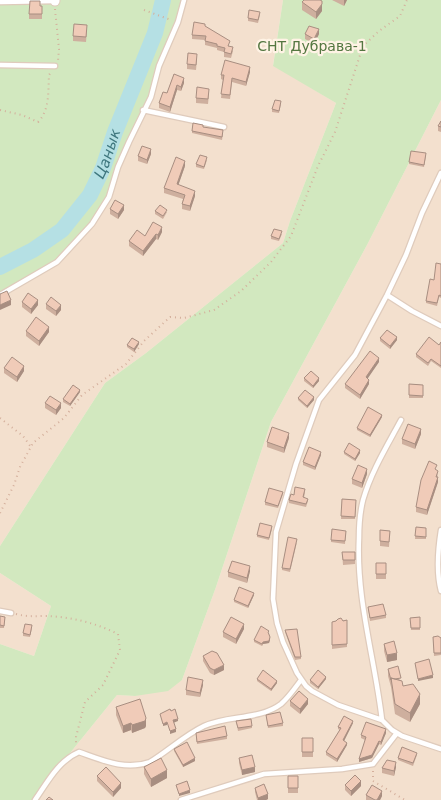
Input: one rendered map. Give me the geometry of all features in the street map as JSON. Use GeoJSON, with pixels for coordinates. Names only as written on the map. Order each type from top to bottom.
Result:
{"type":"FeatureCollection","features":[{"type":"Feature","properties":{"kind":"lane"},"geometry":{"type":"LineString","coordinates":[[0,295],[57,262],[92,224],[108,197],[118,168],[150,97],[159,66],[178,22],[184,0]]}},
{"type":"Feature","properties":{"kind":"lane"},"geometry":{"type":"LineString","coordinates":[[0,2],[55,1]]}},
{"type":"Feature","properties":{"kind":"lane"},"geometry":{"type":"LineString","coordinates":[[0,65],[55,66]]}},
{"type":"Feature","properties":{"kind":"lane"},"geometry":{"type":"LineString","coordinates":[[143,110],[224,127]]}},
{"type":"Feature","properties":{"kind":"lane"},"geometry":{"type":"LineString","coordinates":[[441,173],[422,213],[406,255],[355,355],[319,400],[296,464],[276,532],[273,599],[274,611],[283,642],[301,680],[312,691],[338,705],[382,720],[397,733],[441,749]]}},
{"type":"Feature","properties":{"kind":"lane"},"geometry":{"type":"LineString","coordinates":[[387,295],[441,326]]}},
{"type":"Feature","properties":{"kind":"lane"},"geometry":{"type":"LineString","coordinates":[[382,720],[367,636],[358,557],[360,515],[372,475],[401,420]]}},
{"type":"Feature","properties":{"kind":"lane"},"geometry":{"type":"LineString","coordinates":[[441,530],[438,581],[441,591]]}},
{"type":"Feature","properties":{"kind":"lane"},"geometry":{"type":"LineString","coordinates":[[0,611],[11,613]]}},
{"type":"Feature","properties":{"kind":"lane"},"geometry":{"type":"LineString","coordinates":[[35,800],[64,761],[78,752],[114,764],[141,766],[156,759],[203,726],[218,720],[258,713],[274,708],[287,698],[301,680]]}},
{"type":"Feature","properties":{"kind":"lane"},"geometry":{"type":"LineString","coordinates":[[181,800],[264,774],[373,764],[397,733]]}},
{"type":"Feature","properties":{"kind":"path"},"geometry":{"type":"LineString","coordinates":[[0,513],[30,447],[64,418],[82,395],[126,364],[144,342],[170,317],[184,318],[214,310],[241,291],[271,262],[291,236],[318,166],[335,132],[363,46],[379,31],[400,16],[407,0]]}},
{"type":"Feature","properties":{"kind":"path"},"geometry":{"type":"LineString","coordinates":[[0,110],[22,115],[38,122],[43,118],[47,106],[49,75],[55,66],[59,49],[55,1]]}},
{"type":"Feature","properties":{"kind":"path"},"geometry":{"type":"LineString","coordinates":[[144,10],[178,22]]}},
{"type":"Feature","properties":{"kind":"path"},"geometry":{"type":"LineString","coordinates":[[0,418],[23,436],[30,447]]}},
{"type":"Feature","properties":{"kind":"path"},"geometry":{"type":"LineString","coordinates":[[11,613],[28,617],[46,616],[76,620],[102,626],[118,634],[120,650],[103,685],[85,702],[75,744],[78,752]]}},
{"type":"Feature","properties":{"kind":"path"},"geometry":{"type":"LineString","coordinates":[[373,764],[373,781],[405,800]]}},
{"type":"Feature","properties":{"kind":"shaded area"},"geometry":{"type":"Polygon","coordinates":[[[184,0],[283,0],[273,65],[336,103],[283,243],[146,353],[105,383],[0,546],[0,295],[184,0]]]}},
{"type":"Feature","properties":{"kind":"shaded area"},"geometry":{"type":"Polygon","coordinates":[[[441,100],[441,800],[32,800],[117,695],[135,696],[182,680],[216,587],[271,422],[367,245],[441,100]]]}},
{"type":"Feature","properties":{"kind":"shaded area"},"geometry":{"type":"Polygon","coordinates":[[[0,573],[51,606],[34,656],[0,644],[0,573]]]}},
{"type":"Feature","properties":{"kind":"green space"},"geometry":{"type":"Polygon","coordinates":[[[0,0],[184,0],[154,87],[129,142],[109,197],[92,224],[57,262],[0,295],[0,0]]]}},
{"type":"Feature","properties":{"kind":"green space","name":"СНТ Дубрава-1"},"geometry":{"type":"Polygon","coordinates":[[[283,0],[441,0],[441,100],[367,245],[271,422],[216,587],[182,680],[168,691],[135,696],[117,695],[32,800],[0,800],[0,644],[34,656],[51,606],[0,573],[0,546],[105,383],[146,353],[283,243],[336,103],[273,66],[283,0]]]}},
{"type":"Feature","properties":{"kind":"building"},"geometry":{"type":"Polygon","coordinates":[[[304,0],[320,0],[322,4],[316,12],[302,2],[304,0]]]}},
{"type":"Feature","properties":{"kind":"building"},"geometry":{"type":"Polygon","coordinates":[[[30,1],[40,1],[42,14],[29,14],[30,1]]]}},
{"type":"Feature","properties":{"kind":"building"},"geometry":{"type":"Polygon","coordinates":[[[249,10],[260,12],[258,20],[248,18],[249,10]]]}},
{"type":"Feature","properties":{"kind":"building"},"geometry":{"type":"Polygon","coordinates":[[[194,22],[205,24],[205,26],[230,41],[228,46],[233,47],[231,54],[224,52],[225,48],[217,46],[217,44],[205,41],[206,36],[192,35],[194,22]]]}},
{"type":"Feature","properties":{"kind":"building"},"geometry":{"type":"Polygon","coordinates":[[[74,24],[87,25],[86,37],[73,36],[74,24]]]}},
{"type":"Feature","properties":{"kind":"building"},"geometry":{"type":"Polygon","coordinates":[[[309,26],[319,29],[314,39],[305,34],[309,26]]]}},
{"type":"Feature","properties":{"kind":"building"},"geometry":{"type":"Polygon","coordinates":[[[188,53],[197,54],[196,65],[187,64],[188,53]]]}},
{"type":"Feature","properties":{"kind":"building"},"geometry":{"type":"Polygon","coordinates":[[[225,60],[250,67],[246,82],[232,78],[230,95],[221,94],[224,75],[221,75],[225,60]]]}},
{"type":"Feature","properties":{"kind":"building"},"geometry":{"type":"Polygon","coordinates":[[[174,74],[184,78],[181,87],[177,85],[170,107],[159,103],[163,92],[167,93],[174,74]]]}},
{"type":"Feature","properties":{"kind":"building"},"geometry":{"type":"Polygon","coordinates":[[[197,87],[209,89],[208,99],[196,98],[197,87]]]}},
{"type":"Feature","properties":{"kind":"building"},"geometry":{"type":"Polygon","coordinates":[[[275,100],[281,101],[279,111],[272,109],[275,100]]]}},
{"type":"Feature","properties":{"kind":"building"},"geometry":{"type":"Polygon","coordinates":[[[193,123],[203,125],[203,127],[223,130],[222,137],[192,131],[193,123]]]}},
{"type":"Feature","properties":{"kind":"building"},"geometry":{"type":"Polygon","coordinates":[[[142,146],[151,149],[147,160],[138,156],[142,146]]]}},
{"type":"Feature","properties":{"kind":"building"},"geometry":{"type":"Polygon","coordinates":[[[411,151],[426,153],[424,165],[409,162],[411,151]]]}},
{"type":"Feature","properties":{"kind":"building"},"geometry":{"type":"Polygon","coordinates":[[[200,155],[207,157],[204,167],[196,164],[200,155]]]}},
{"type":"Feature","properties":{"kind":"building"},"geometry":{"type":"Polygon","coordinates":[[[176,157],[185,161],[177,184],[195,191],[190,206],[182,204],[185,195],[164,188],[176,157]]]}},
{"type":"Feature","properties":{"kind":"building"},"geometry":{"type":"Polygon","coordinates":[[[115,200],[124,205],[118,214],[110,209],[115,200]]]}},
{"type":"Feature","properties":{"kind":"building"},"geometry":{"type":"Polygon","coordinates":[[[160,205],[167,210],[163,216],[155,211],[160,205]]]}},
{"type":"Feature","properties":{"kind":"building"},"geometry":{"type":"Polygon","coordinates":[[[153,222],[162,227],[158,235],[156,234],[143,251],[129,241],[137,230],[145,236],[153,222]]]}},
{"type":"Feature","properties":{"kind":"building"},"geometry":{"type":"Polygon","coordinates":[[[274,229],[282,231],[279,239],[271,236],[274,229]]]}},
{"type":"Feature","properties":{"kind":"building"},"geometry":{"type":"Polygon","coordinates":[[[436,263],[441,264],[441,296],[439,295],[437,303],[426,301],[430,279],[434,280],[436,263]]]}},
{"type":"Feature","properties":{"kind":"building"},"geometry":{"type":"Polygon","coordinates":[[[7,291],[11,300],[0,305],[0,294],[7,291]]]}},
{"type":"Feature","properties":{"kind":"building"},"geometry":{"type":"Polygon","coordinates":[[[28,293],[38,300],[31,309],[22,302],[28,293]]]}},
{"type":"Feature","properties":{"kind":"building"},"geometry":{"type":"Polygon","coordinates":[[[51,297],[61,305],[56,311],[46,304],[51,297]]]}},
{"type":"Feature","properties":{"kind":"building"},"geometry":{"type":"Polygon","coordinates":[[[36,317],[49,327],[39,341],[26,331],[36,317]]]}},
{"type":"Feature","properties":{"kind":"building"},"geometry":{"type":"Polygon","coordinates":[[[387,330],[397,337],[390,346],[380,338],[387,330]]]}},
{"type":"Feature","properties":{"kind":"building"},"geometry":{"type":"Polygon","coordinates":[[[429,337],[439,345],[441,342],[441,366],[431,359],[428,363],[416,354],[429,337]]]}},
{"type":"Feature","properties":{"kind":"building"},"geometry":{"type":"Polygon","coordinates":[[[132,338],[139,342],[134,349],[127,345],[132,338]]]}},
{"type":"Feature","properties":{"kind":"building"},"geometry":{"type":"Polygon","coordinates":[[[370,351],[379,358],[366,377],[369,380],[360,395],[345,384],[370,351]]]}},
{"type":"Feature","properties":{"kind":"building"},"geometry":{"type":"Polygon","coordinates":[[[12,357],[24,366],[17,377],[4,368],[12,357]]]}},
{"type":"Feature","properties":{"kind":"building"},"geometry":{"type":"Polygon","coordinates":[[[311,371],[319,378],[313,386],[304,378],[311,371]]]}},
{"type":"Feature","properties":{"kind":"building"},"geometry":{"type":"Polygon","coordinates":[[[409,384],[423,385],[423,396],[409,395],[409,384]]]}},
{"type":"Feature","properties":{"kind":"building"},"geometry":{"type":"Polygon","coordinates":[[[73,385],[80,390],[70,404],[63,399],[73,385]]]}},
{"type":"Feature","properties":{"kind":"building"},"geometry":{"type":"Polygon","coordinates":[[[305,390],[314,397],[307,406],[298,398],[305,390]]]}},
{"type":"Feature","properties":{"kind":"building"},"geometry":{"type":"Polygon","coordinates":[[[50,396],[61,403],[56,410],[45,403],[50,396]]]}},
{"type":"Feature","properties":{"kind":"building"},"geometry":{"type":"Polygon","coordinates":[[[368,407],[382,415],[370,435],[357,428],[368,407]]]}},
{"type":"Feature","properties":{"kind":"building"},"geometry":{"type":"Polygon","coordinates":[[[408,424],[421,429],[415,444],[402,439],[408,424]]]}},
{"type":"Feature","properties":{"kind":"building"},"geometry":{"type":"Polygon","coordinates":[[[272,427],[289,433],[284,448],[267,442],[272,427]]]}},
{"type":"Feature","properties":{"kind":"building"},"geometry":{"type":"Polygon","coordinates":[[[349,443],[360,450],[355,459],[344,452],[349,443]]]}},
{"type":"Feature","properties":{"kind":"building"},"geometry":{"type":"Polygon","coordinates":[[[309,447],[321,452],[315,467],[303,462],[309,447]]]}},
{"type":"Feature","properties":{"kind":"building"},"geometry":{"type":"Polygon","coordinates":[[[429,461],[437,465],[435,469],[438,471],[436,477],[438,477],[427,510],[416,507],[421,480],[429,461]]]}},
{"type":"Feature","properties":{"kind":"building"},"geometry":{"type":"Polygon","coordinates":[[[358,465],[367,469],[362,483],[352,479],[358,465]]]}},
{"type":"Feature","properties":{"kind":"building"},"geometry":{"type":"Polygon","coordinates":[[[295,487],[305,489],[303,497],[308,499],[306,504],[289,500],[291,494],[294,495],[295,487]]]}},
{"type":"Feature","properties":{"kind":"building"},"geometry":{"type":"Polygon","coordinates":[[[269,488],[283,492],[278,506],[265,502],[269,488]]]}},
{"type":"Feature","properties":{"kind":"building"},"geometry":{"type":"Polygon","coordinates":[[[342,499],[356,500],[355,517],[341,516],[342,499]]]}},
{"type":"Feature","properties":{"kind":"building"},"geometry":{"type":"Polygon","coordinates":[[[260,523],[272,526],[269,538],[257,535],[260,523]]]}},
{"type":"Feature","properties":{"kind":"building"},"geometry":{"type":"Polygon","coordinates":[[[416,527],[426,528],[426,537],[415,536],[416,527]]]}},
{"type":"Feature","properties":{"kind":"building"},"geometry":{"type":"Polygon","coordinates":[[[332,529],[346,531],[345,541],[331,540],[332,529]]]}},
{"type":"Feature","properties":{"kind":"building"},"geometry":{"type":"Polygon","coordinates":[[[380,530],[390,531],[389,542],[380,541],[380,530]]]}},
{"type":"Feature","properties":{"kind":"building"},"geometry":{"type":"Polygon","coordinates":[[[288,537],[297,539],[290,569],[282,568],[288,537]]]}},
{"type":"Feature","properties":{"kind":"building"},"geometry":{"type":"Polygon","coordinates":[[[342,552],[355,552],[355,560],[343,560],[342,552]]]}},
{"type":"Feature","properties":{"kind":"building"},"geometry":{"type":"Polygon","coordinates":[[[232,561],[250,566],[247,578],[228,572],[232,561]]]}},
{"type":"Feature","properties":{"kind":"building"},"geometry":{"type":"Polygon","coordinates":[[[376,563],[386,563],[386,574],[376,574],[376,563]]]}},
{"type":"Feature","properties":{"kind":"building"},"geometry":{"type":"Polygon","coordinates":[[[239,587],[254,593],[248,606],[234,600],[239,587]]]}},
{"type":"Feature","properties":{"kind":"building"},"geometry":{"type":"Polygon","coordinates":[[[383,604],[386,615],[370,618],[368,607],[383,604]]]}},
{"type":"Feature","properties":{"kind":"building"},"geometry":{"type":"Polygon","coordinates":[[[0,616],[5,617],[4,626],[0,625],[0,616]]]}},
{"type":"Feature","properties":{"kind":"building"},"geometry":{"type":"Polygon","coordinates":[[[231,617],[244,624],[236,639],[223,632],[231,617]]]}},
{"type":"Feature","properties":{"kind":"building"},"geometry":{"type":"Polygon","coordinates":[[[420,617],[420,628],[411,628],[410,618],[420,617]]]}},
{"type":"Feature","properties":{"kind":"building"},"geometry":{"type":"Polygon","coordinates":[[[341,618],[343,621],[347,620],[347,644],[332,645],[332,622],[341,618]]]}},
{"type":"Feature","properties":{"kind":"building"},"geometry":{"type":"Polygon","coordinates":[[[25,624],[32,625],[30,635],[23,633],[25,624]]]}},
{"type":"Feature","properties":{"kind":"building"},"geometry":{"type":"Polygon","coordinates":[[[261,626],[269,631],[270,637],[269,641],[262,644],[254,640],[261,626]]]}},
{"type":"Feature","properties":{"kind":"building"},"geometry":{"type":"Polygon","coordinates":[[[297,629],[301,657],[295,657],[285,630],[297,629]]]}},
{"type":"Feature","properties":{"kind":"building"},"geometry":{"type":"Polygon","coordinates":[[[438,636],[441,638],[441,653],[434,653],[433,637],[438,636]]]}},
{"type":"Feature","properties":{"kind":"building"},"geometry":{"type":"Polygon","coordinates":[[[394,641],[397,653],[387,655],[384,644],[394,641]]]}},
{"type":"Feature","properties":{"kind":"building"},"geometry":{"type":"Polygon","coordinates":[[[212,651],[217,653],[224,665],[214,670],[210,668],[203,656],[212,651]]]}},
{"type":"Feature","properties":{"kind":"building"},"geometry":{"type":"Polygon","coordinates":[[[429,659],[433,675],[418,679],[415,663],[429,659]]]}},
{"type":"Feature","properties":{"kind":"building"},"geometry":{"type":"Polygon","coordinates":[[[398,666],[401,678],[391,678],[391,680],[388,669],[398,666]]]}},
{"type":"Feature","properties":{"kind":"building"},"geometry":{"type":"Polygon","coordinates":[[[263,670],[277,681],[271,689],[257,679],[263,670]]]}},
{"type":"Feature","properties":{"kind":"building"},"geometry":{"type":"Polygon","coordinates":[[[318,670],[326,677],[318,687],[310,680],[318,670]]]}},
{"type":"Feature","properties":{"kind":"building"},"geometry":{"type":"Polygon","coordinates":[[[188,677],[203,680],[200,693],[186,690],[188,677]]]}},
{"type":"Feature","properties":{"kind":"building"},"geometry":{"type":"Polygon","coordinates":[[[391,678],[402,681],[403,686],[413,684],[420,694],[410,713],[395,704],[391,678]]]}},
{"type":"Feature","properties":{"kind":"building"},"geometry":{"type":"Polygon","coordinates":[[[299,691],[308,699],[300,709],[290,701],[299,691]]]}},
{"type":"Feature","properties":{"kind":"building"},"geometry":{"type":"Polygon","coordinates":[[[140,699],[146,718],[145,721],[123,726],[116,707],[140,699]]]}},
{"type":"Feature","properties":{"kind":"building"},"geometry":{"type":"Polygon","coordinates":[[[170,709],[171,711],[175,709],[178,719],[173,720],[176,729],[170,731],[167,722],[163,724],[160,714],[170,709]]]}},
{"type":"Feature","properties":{"kind":"building"},"geometry":{"type":"Polygon","coordinates":[[[280,712],[283,723],[268,726],[266,715],[280,712]]]}},
{"type":"Feature","properties":{"kind":"building"},"geometry":{"type":"Polygon","coordinates":[[[344,716],[353,721],[343,740],[347,743],[337,759],[326,752],[341,728],[338,727],[344,716]]]}},
{"type":"Feature","properties":{"kind":"building"},"geometry":{"type":"Polygon","coordinates":[[[251,719],[252,726],[238,728],[236,721],[251,719]]]}},
{"type":"Feature","properties":{"kind":"building"},"geometry":{"type":"Polygon","coordinates":[[[366,722],[386,729],[381,742],[379,741],[372,755],[359,759],[366,737],[361,735],[366,722]]]}},
{"type":"Feature","properties":{"kind":"building"},"geometry":{"type":"Polygon","coordinates":[[[225,726],[227,736],[197,742],[196,733],[225,726]]]}},
{"type":"Feature","properties":{"kind":"building"},"geometry":{"type":"Polygon","coordinates":[[[302,738],[313,738],[313,752],[302,752],[302,738]]]}},
{"type":"Feature","properties":{"kind":"building"},"geometry":{"type":"Polygon","coordinates":[[[187,742],[195,758],[183,765],[174,749],[187,742]]]}},
{"type":"Feature","properties":{"kind":"building"},"geometry":{"type":"Polygon","coordinates":[[[402,747],[417,753],[413,763],[398,758],[402,747]]]}},
{"type":"Feature","properties":{"kind":"building"},"geometry":{"type":"Polygon","coordinates":[[[252,755],[255,767],[242,770],[239,758],[252,755]]]}},
{"type":"Feature","properties":{"kind":"building"},"geometry":{"type":"Polygon","coordinates":[[[161,758],[167,770],[151,779],[144,767],[161,758]]]}},
{"type":"Feature","properties":{"kind":"building"},"geometry":{"type":"Polygon","coordinates":[[[387,760],[396,762],[394,771],[382,768],[387,760]]]}},
{"type":"Feature","properties":{"kind":"building"},"geometry":{"type":"Polygon","coordinates":[[[106,767],[121,783],[113,792],[97,776],[106,767]]]}},
{"type":"Feature","properties":{"kind":"building"},"geometry":{"type":"Polygon","coordinates":[[[355,775],[361,781],[351,791],[345,785],[355,775]]]}},
{"type":"Feature","properties":{"kind":"building"},"geometry":{"type":"Polygon","coordinates":[[[288,776],[298,776],[298,788],[288,788],[288,776]]]}},
{"type":"Feature","properties":{"kind":"building"},"geometry":{"type":"Polygon","coordinates":[[[187,781],[190,790],[179,794],[176,785],[187,781]]]}},
{"type":"Feature","properties":{"kind":"building"},"geometry":{"type":"Polygon","coordinates":[[[264,784],[268,794],[258,798],[255,788],[264,784]]]}},
{"type":"Feature","properties":{"kind":"building"},"geometry":{"type":"Polygon","coordinates":[[[372,785],[382,791],[377,800],[366,795],[372,785]]]}},
{"type":"Feature","properties":{"kind":"waterway","name":"Цанык"},"geometry":{"type":"LineString","coordinates":[[0,267],[33,250],[62,230],[90,195],[103,168],[115,132],[155,33],[163,0]]}}]}
